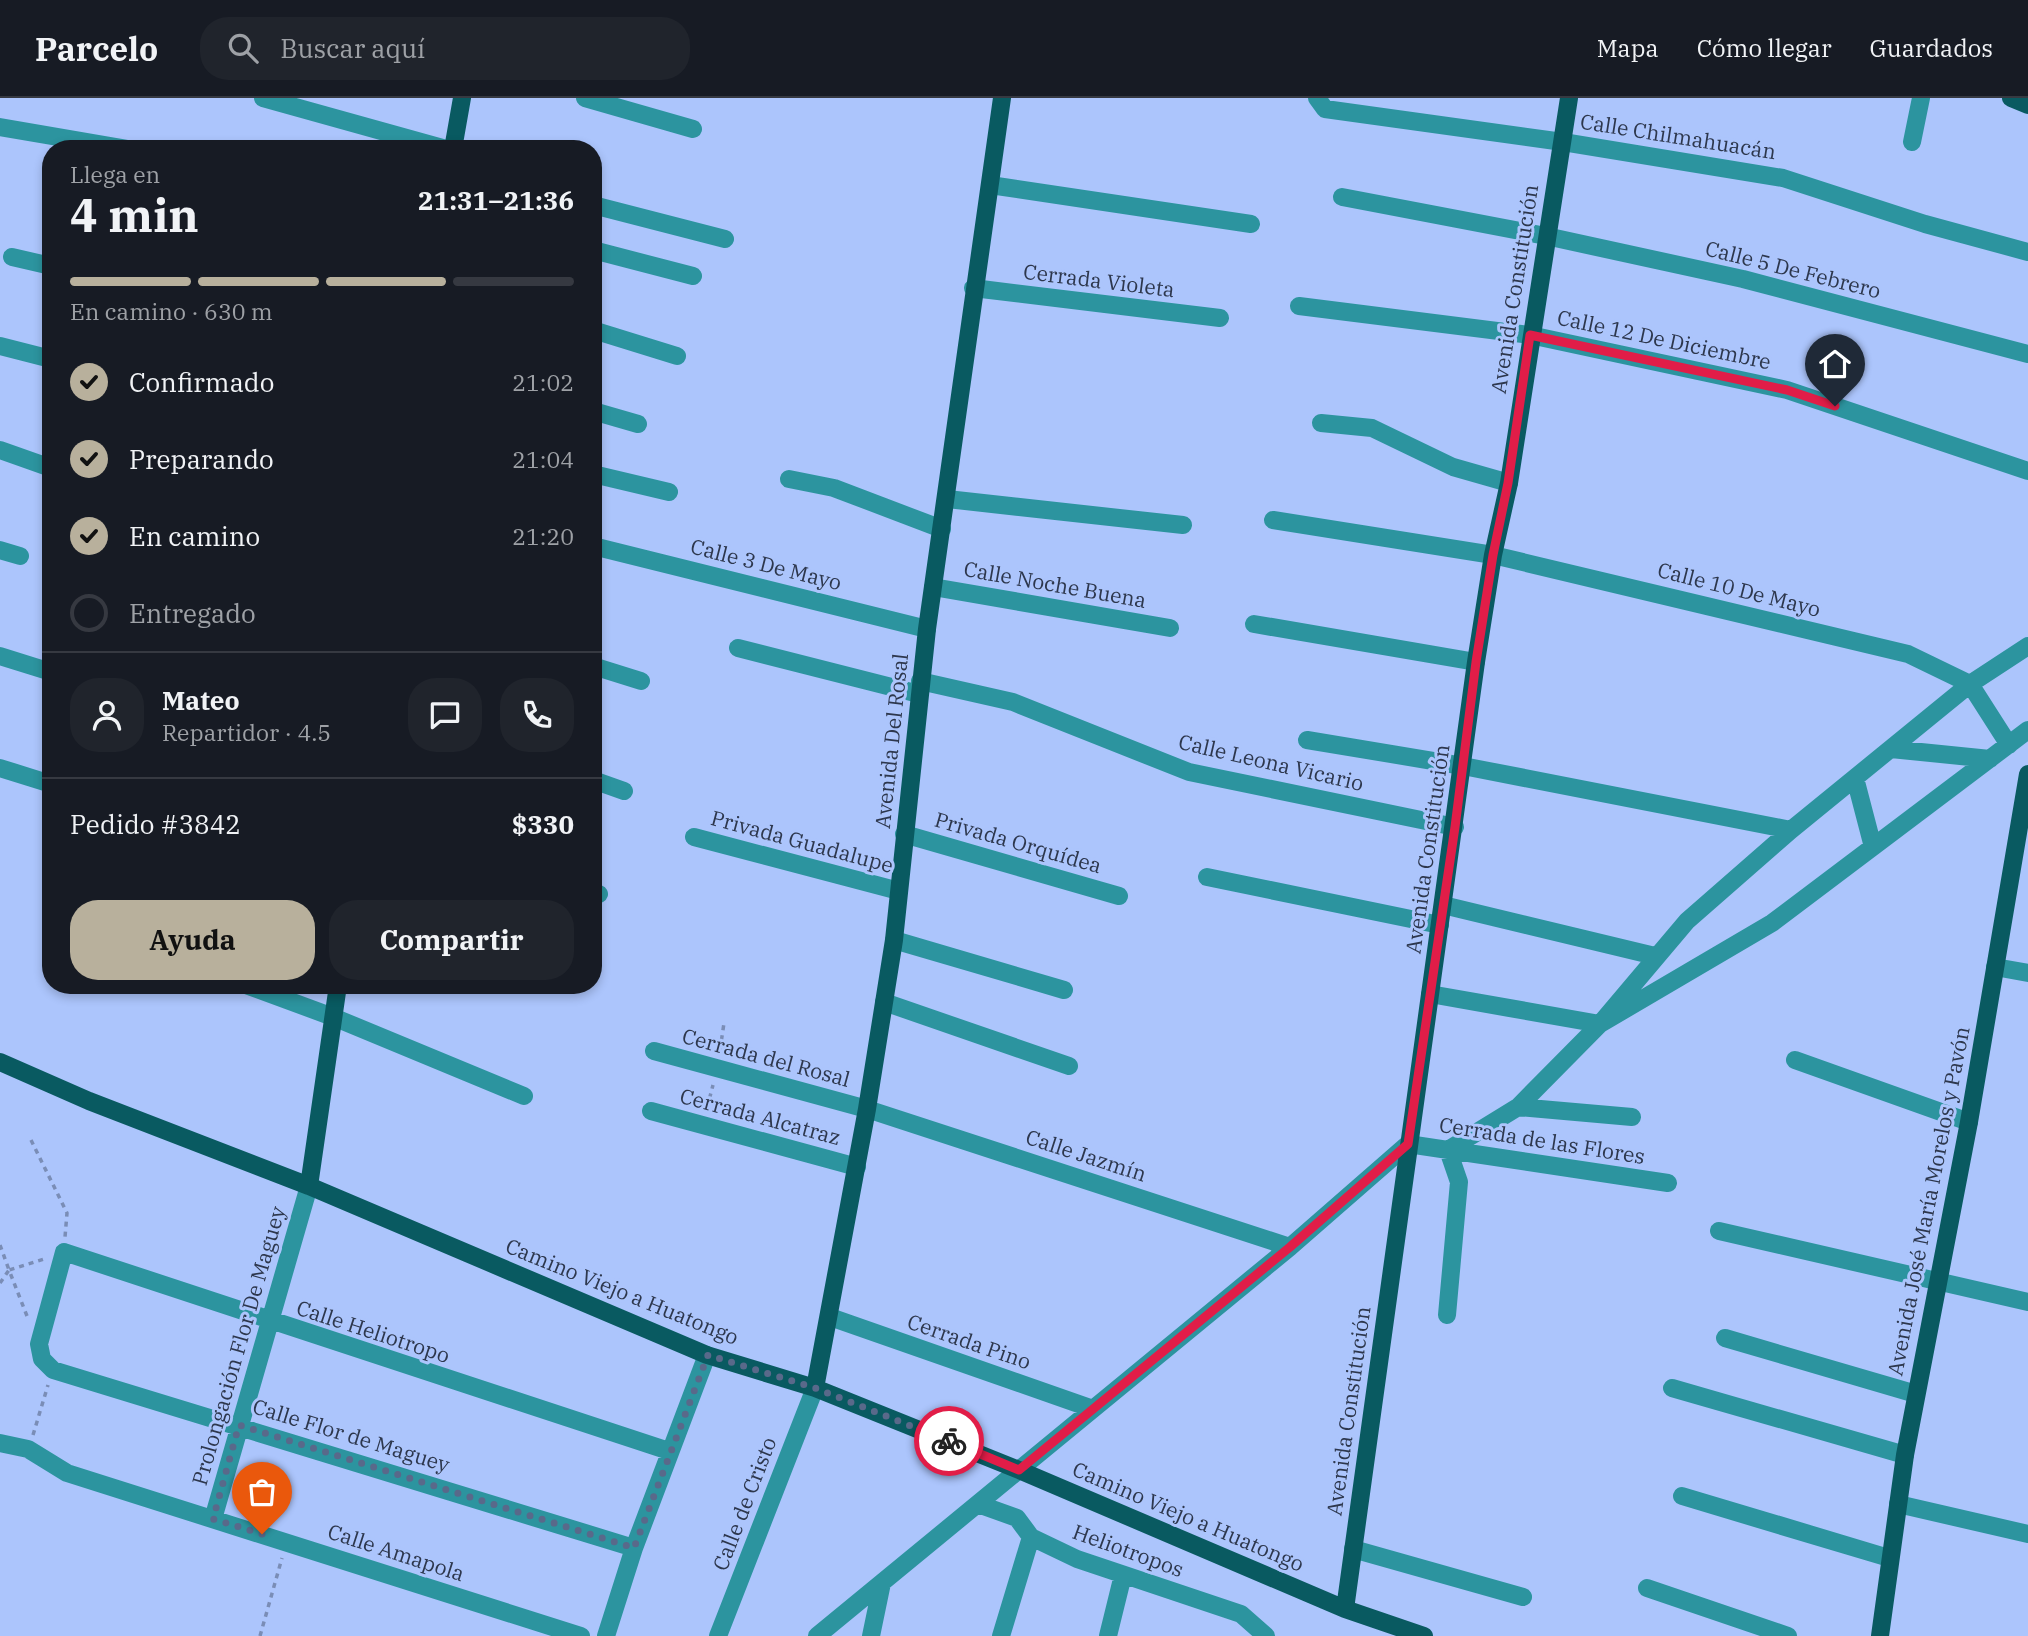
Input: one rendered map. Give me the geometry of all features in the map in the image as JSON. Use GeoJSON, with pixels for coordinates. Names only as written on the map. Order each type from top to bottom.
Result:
{"type":"FeatureCollection","features":[{"type":"Feature","properties":{"kind":"main road"},"geometry":{"type":"LineString","coordinates":[[455,140],[462,98]]}},
{"type":"Feature","properties":{"kind":"main road","name":"Avenida Del Rosal"},"geometry":{"type":"LineString","coordinates":[[815,1388],[857,1167],[894,940],[927,629],[947,499],[973,288],[1002,98]]}},
{"type":"Feature","properties":{"kind":"main road","name":"Avenida Constitución"},"geometry":{"type":"LineString","coordinates":[[1345,1609],[1476,662],[1508,483],[1569,98]]}},
{"type":"Feature","properties":{"kind":"main road"},"geometry":{"type":"LineString","coordinates":[[2011,98],[2028,105]]}},
{"type":"Feature","properties":{"kind":"main road","name":"Avenida José María Morelos y Pavón"},"geometry":{"type":"LineString","coordinates":[[1880,1636],[1905,1455],[1969,1122],[2028,774]]}},
{"type":"Feature","properties":{"kind":"main road"},"geometry":{"type":"LineString","coordinates":[[309,1186],[337,994]]}},
{"type":"Feature","properties":{"kind":"main road","name":"Camino Viejo a Huatongo"},"geometry":{"type":"LineString","coordinates":[[0,1062],[89,1101],[309,1186],[708,1355],[815,1388],[1019,1470],[1345,1609],[1424,1636]]}},
{"type":"Feature","properties":{"kind":"street"},"geometry":{"type":"LineString","coordinates":[[263,98],[414,140]]}},
{"type":"Feature","properties":{"kind":"street"},"geometry":{"type":"LineString","coordinates":[[585,98],[693,129]]}},
{"type":"Feature","properties":{"kind":"street","name":"Calle Chilmahuacán"},"geometry":{"type":"LineString","coordinates":[[1317,98],[1325,109],[1563,142],[1783,178],[1925,224],[2028,252]]}},
{"type":"Feature","properties":{"kind":"street"},"geometry":{"type":"LineString","coordinates":[[1912,142],[1921,98]]}},
{"type":"Feature","properties":{"kind":"street"},"geometry":{"type":"LineString","coordinates":[[0,127],[76,140]]}},
{"type":"Feature","properties":{"kind":"street"},"geometry":{"type":"LineString","coordinates":[[990,184],[1251,224]]}},
{"type":"Feature","properties":{"kind":"street","name":"Calle 5 De Febrero"},"geometry":{"type":"LineString","coordinates":[[1342,197],[1546,236],[1743,279],[2028,354]]}},
{"type":"Feature","properties":{"kind":"street"},"geometry":{"type":"LineString","coordinates":[[602,207],[725,239]]}},
{"type":"Feature","properties":{"kind":"street"},"geometry":{"type":"LineString","coordinates":[[602,252],[693,276]]}},
{"type":"Feature","properties":{"kind":"street"},"geometry":{"type":"LineString","coordinates":[[12,257],[42,263]]}},
{"type":"Feature","properties":{"kind":"street","name":"Cerrada Violeta"},"geometry":{"type":"LineString","coordinates":[[973,288],[1220,318]]}},
{"type":"Feature","properties":{"kind":"street","name":"Calle 12 De Diciembre"},"geometry":{"type":"LineString","coordinates":[[1299,306],[1530,335],[1787,390],[2028,471]]}},
{"type":"Feature","properties":{"kind":"street"},"geometry":{"type":"LineString","coordinates":[[602,333],[677,356]]}},
{"type":"Feature","properties":{"kind":"street"},"geometry":{"type":"LineString","coordinates":[[0,346],[42,357]]}},
{"type":"Feature","properties":{"kind":"street"},"geometry":{"type":"LineString","coordinates":[[602,414],[638,424]]}},
{"type":"Feature","properties":{"kind":"street"},"geometry":{"type":"LineString","coordinates":[[1321,423],[1372,428],[1453,467],[1508,483]]}},
{"type":"Feature","properties":{"kind":"street"},"geometry":{"type":"LineString","coordinates":[[0,450],[42,465]]}},
{"type":"Feature","properties":{"kind":"street"},"geometry":{"type":"LineString","coordinates":[[602,476],[669,492]]}},
{"type":"Feature","properties":{"kind":"street"},"geometry":{"type":"LineString","coordinates":[[789,479],[834,488],[942,529]]}},
{"type":"Feature","properties":{"kind":"street"},"geometry":{"type":"LineString","coordinates":[[947,499],[1183,525]]}},
{"type":"Feature","properties":{"kind":"street","name":"Calle 10 De Mayo"},"geometry":{"type":"LineString","coordinates":[[1273,520],[1493,555],[1908,654],[1970,684]]}},
{"type":"Feature","properties":{"kind":"street","name":"Calle 3 De Mayo"},"geometry":{"type":"LineString","coordinates":[[602,548],[927,629]]}},
{"type":"Feature","properties":{"kind":"street"},"geometry":{"type":"LineString","coordinates":[[0,550],[20,556]]}},
{"type":"Feature","properties":{"kind":"street","name":"Calle Noche Buena"},"geometry":{"type":"LineString","coordinates":[[933,587],[1170,628]]}},
{"type":"Feature","properties":{"kind":"street"},"geometry":{"type":"LineString","coordinates":[[1254,624],[1476,662]]}},
{"type":"Feature","properties":{"kind":"street"},"geometry":{"type":"LineString","coordinates":[[1447,1315],[1459,1182],[1448,1150],[1518,1107],[1600,1024],[1687,921],[1791,830],[1970,684],[2028,646]]}},
{"type":"Feature","properties":{"kind":"street","name":"Calle Leona Vicario"},"geometry":{"type":"LineString","coordinates":[[738,648],[920,688],[1013,702],[1189,772],[1455,827]]}},
{"type":"Feature","properties":{"kind":"street"},"geometry":{"type":"LineString","coordinates":[[0,656],[42,669]]}},
{"type":"Feature","properties":{"kind":"street"},"geometry":{"type":"LineString","coordinates":[[602,669],[641,681]]}},
{"type":"Feature","properties":{"kind":"street"},"geometry":{"type":"LineString","coordinates":[[1970,684],[2009,745]]}},
{"type":"Feature","properties":{"kind":"street"},"geometry":{"type":"LineString","coordinates":[[1430,994],[1600,1024],[1772,923],[2028,730]]}},
{"type":"Feature","properties":{"kind":"street"},"geometry":{"type":"LineString","coordinates":[[1307,740],[1463,766],[1791,830]]}},
{"type":"Feature","properties":{"kind":"street"},"geometry":{"type":"LineString","coordinates":[[1891,749],[1990,760]]}},
{"type":"Feature","properties":{"kind":"street"},"geometry":{"type":"LineString","coordinates":[[0,768],[42,781]]}},
{"type":"Feature","properties":{"kind":"street"},"geometry":{"type":"LineString","coordinates":[[1855,778],[1873,847]]}},
{"type":"Feature","properties":{"kind":"street"},"geometry":{"type":"LineString","coordinates":[[602,783],[624,791]]}},
{"type":"Feature","properties":{"kind":"street","name":"Privada Orquídea"},"geometry":{"type":"LineString","coordinates":[[904,834],[1119,896]]}},
{"type":"Feature","properties":{"kind":"street","name":"Privada Guadalupe"},"geometry":{"type":"LineString","coordinates":[[694,837],[899,891]]}},
{"type":"Feature","properties":{"kind":"street"},"geometry":{"type":"LineString","coordinates":[[1207,877],[1440,925]]}},
{"type":"Feature","properties":{"kind":"street"},"geometry":{"type":"LineString","coordinates":[[1443,905],[1655,956]]}},
{"type":"Feature","properties":{"kind":"street"},"geometry":{"type":"LineString","coordinates":[[894,940],[1064,990]]}},
{"type":"Feature","properties":{"kind":"street"},"geometry":{"type":"LineString","coordinates":[[1995,967],[2028,973]]}},
{"type":"Feature","properties":{"kind":"street"},"geometry":{"type":"LineString","coordinates":[[270,994],[524,1096]]}},
{"type":"Feature","properties":{"kind":"street"},"geometry":{"type":"LineString","coordinates":[[884,1002],[1069,1066]]}},
{"type":"Feature","properties":{"kind":"street","name":"Cerrada del Rosal"},"geometry":{"type":"LineString","coordinates":[[654,1051],[867,1109]]}},
{"type":"Feature","properties":{"kind":"street"},"geometry":{"type":"LineString","coordinates":[[1795,1060],[1969,1122]]}},
{"type":"Feature","properties":{"kind":"street"},"geometry":{"type":"LineString","coordinates":[[1518,1107],[1632,1117]]}},
{"type":"Feature","properties":{"kind":"street","name":"Calle Jazmín"},"geometry":{"type":"LineString","coordinates":[[867,1109],[1290,1247]]}},
{"type":"Feature","properties":{"kind":"street","name":"Cerrada Alcatraz"},"geometry":{"type":"LineString","coordinates":[[651,1111],[857,1167]]}},
{"type":"Feature","properties":{"kind":"street"},"geometry":{"type":"LineString","coordinates":[[817,1636],[1290,1247],[1408,1144]]}},
{"type":"Feature","properties":{"kind":"street","name":"Cerrada de las Flores"},"geometry":{"type":"LineString","coordinates":[[1408,1144],[1668,1183]]}},
{"type":"Feature","properties":{"kind":"street","name":"Prolongación Flor De Maguey"},"geometry":{"type":"LineString","coordinates":[[213,1519],[239,1425],[272,1323],[309,1186]]}},
{"type":"Feature","properties":{"kind":"street"},"geometry":{"type":"LineString","coordinates":[[1718,1231],[2028,1303]]}},
{"type":"Feature","properties":{"kind":"street"},"geometry":{"type":"LineString","coordinates":[[53,1370],[42,1359],[39,1344],[64,1252]]}},
{"type":"Feature","properties":{"kind":"street","name":"Calle Heliotropo"},"geometry":{"type":"LineString","coordinates":[[64,1252],[272,1323],[669,1451]]}},
{"type":"Feature","properties":{"kind":"street","name":"Cerrada Pino"},"geometry":{"type":"LineString","coordinates":[[830,1317],[1093,1409]]}},
{"type":"Feature","properties":{"kind":"street"},"geometry":{"type":"LineString","coordinates":[[1725,1338],[1916,1394]]}},
{"type":"Feature","properties":{"kind":"street"},"geometry":{"type":"LineString","coordinates":[[606,1636],[669,1451],[708,1355]]}},
{"type":"Feature","properties":{"kind":"street","name":"Calle Flor de Maguey"},"geometry":{"type":"LineString","coordinates":[[53,1370],[634,1548]]}},
{"type":"Feature","properties":{"kind":"street","name":"Calle de Cristo"},"geometry":{"type":"LineString","coordinates":[[718,1636],[815,1388]]}},
{"type":"Feature","properties":{"kind":"street"},"geometry":{"type":"LineString","coordinates":[[1672,1388],[1905,1455]]}},
{"type":"Feature","properties":{"kind":"street","name":"Calle Amapola"},"geometry":{"type":"LineString","coordinates":[[0,1443],[28,1449],[67,1472],[581,1636]]}},
{"type":"Feature","properties":{"kind":"street"},"geometry":{"type":"LineString","coordinates":[[1682,1496],[1889,1558]]}},
{"type":"Feature","properties":{"kind":"street","name":"Heliotropos"},"geometry":{"type":"LineString","coordinates":[[978,1504],[1017,1518],[1031,1537],[1077,1559],[1241,1614],[1260,1634]]}},
{"type":"Feature","properties":{"kind":"street"},"geometry":{"type":"LineString","coordinates":[[1898,1504],[2028,1534]]}},
{"type":"Feature","properties":{"kind":"street"},"geometry":{"type":"LineString","coordinates":[[1001,1636],[1031,1537]]}},
{"type":"Feature","properties":{"kind":"street"},"geometry":{"type":"LineString","coordinates":[[1353,1549],[1523,1597]]}},
{"type":"Feature","properties":{"kind":"street"},"geometry":{"type":"LineString","coordinates":[[1108,1636],[1123,1575]]}},
{"type":"Feature","properties":{"kind":"street"},"geometry":{"type":"LineString","coordinates":[[871,1636],[882,1583]]}},
{"type":"Feature","properties":{"kind":"street"},"geometry":{"type":"LineString","coordinates":[[1647,1588],[1788,1636]]}},
{"type":"Feature","properties":{"kind":"path"},"geometry":{"type":"LineString","coordinates":[[0,1272],[64,1252],[67,1213],[31,1140]]}},
{"type":"Feature","properties":{"kind":"path"},"geometry":{"type":"LineString","coordinates":[[0,1245],[39,1344]]}},
{"type":"Feature","properties":{"kind":"path"},"geometry":{"type":"LineString","coordinates":[[0,1283],[9,1270]]}},
{"type":"Feature","properties":{"kind":"path"},"geometry":{"type":"LineString","coordinates":[[28,1449],[53,1370]]}},
{"type":"Feature","properties":{"kind":"path"},"geometry":{"type":"LineString","coordinates":[[260,1636],[286,1542]]}},
{"type":"Feature","properties":{"kind":"way so far"},"geometry":{"type":"LineString","coordinates":[[262,1534],[213,1519],[239,1425],[634,1548],[708,1355],[815,1388],[949,1441]]}},
{"type":"Feature","properties":{"kind":"route"},"geometry":{"type":"LineString","coordinates":[[949,1441],[1019,1470],[1290,1247],[1408,1144],[1455,827],[1476,662],[1508,483],[1530,335],[1787,390],[1835,406]]}}]}
